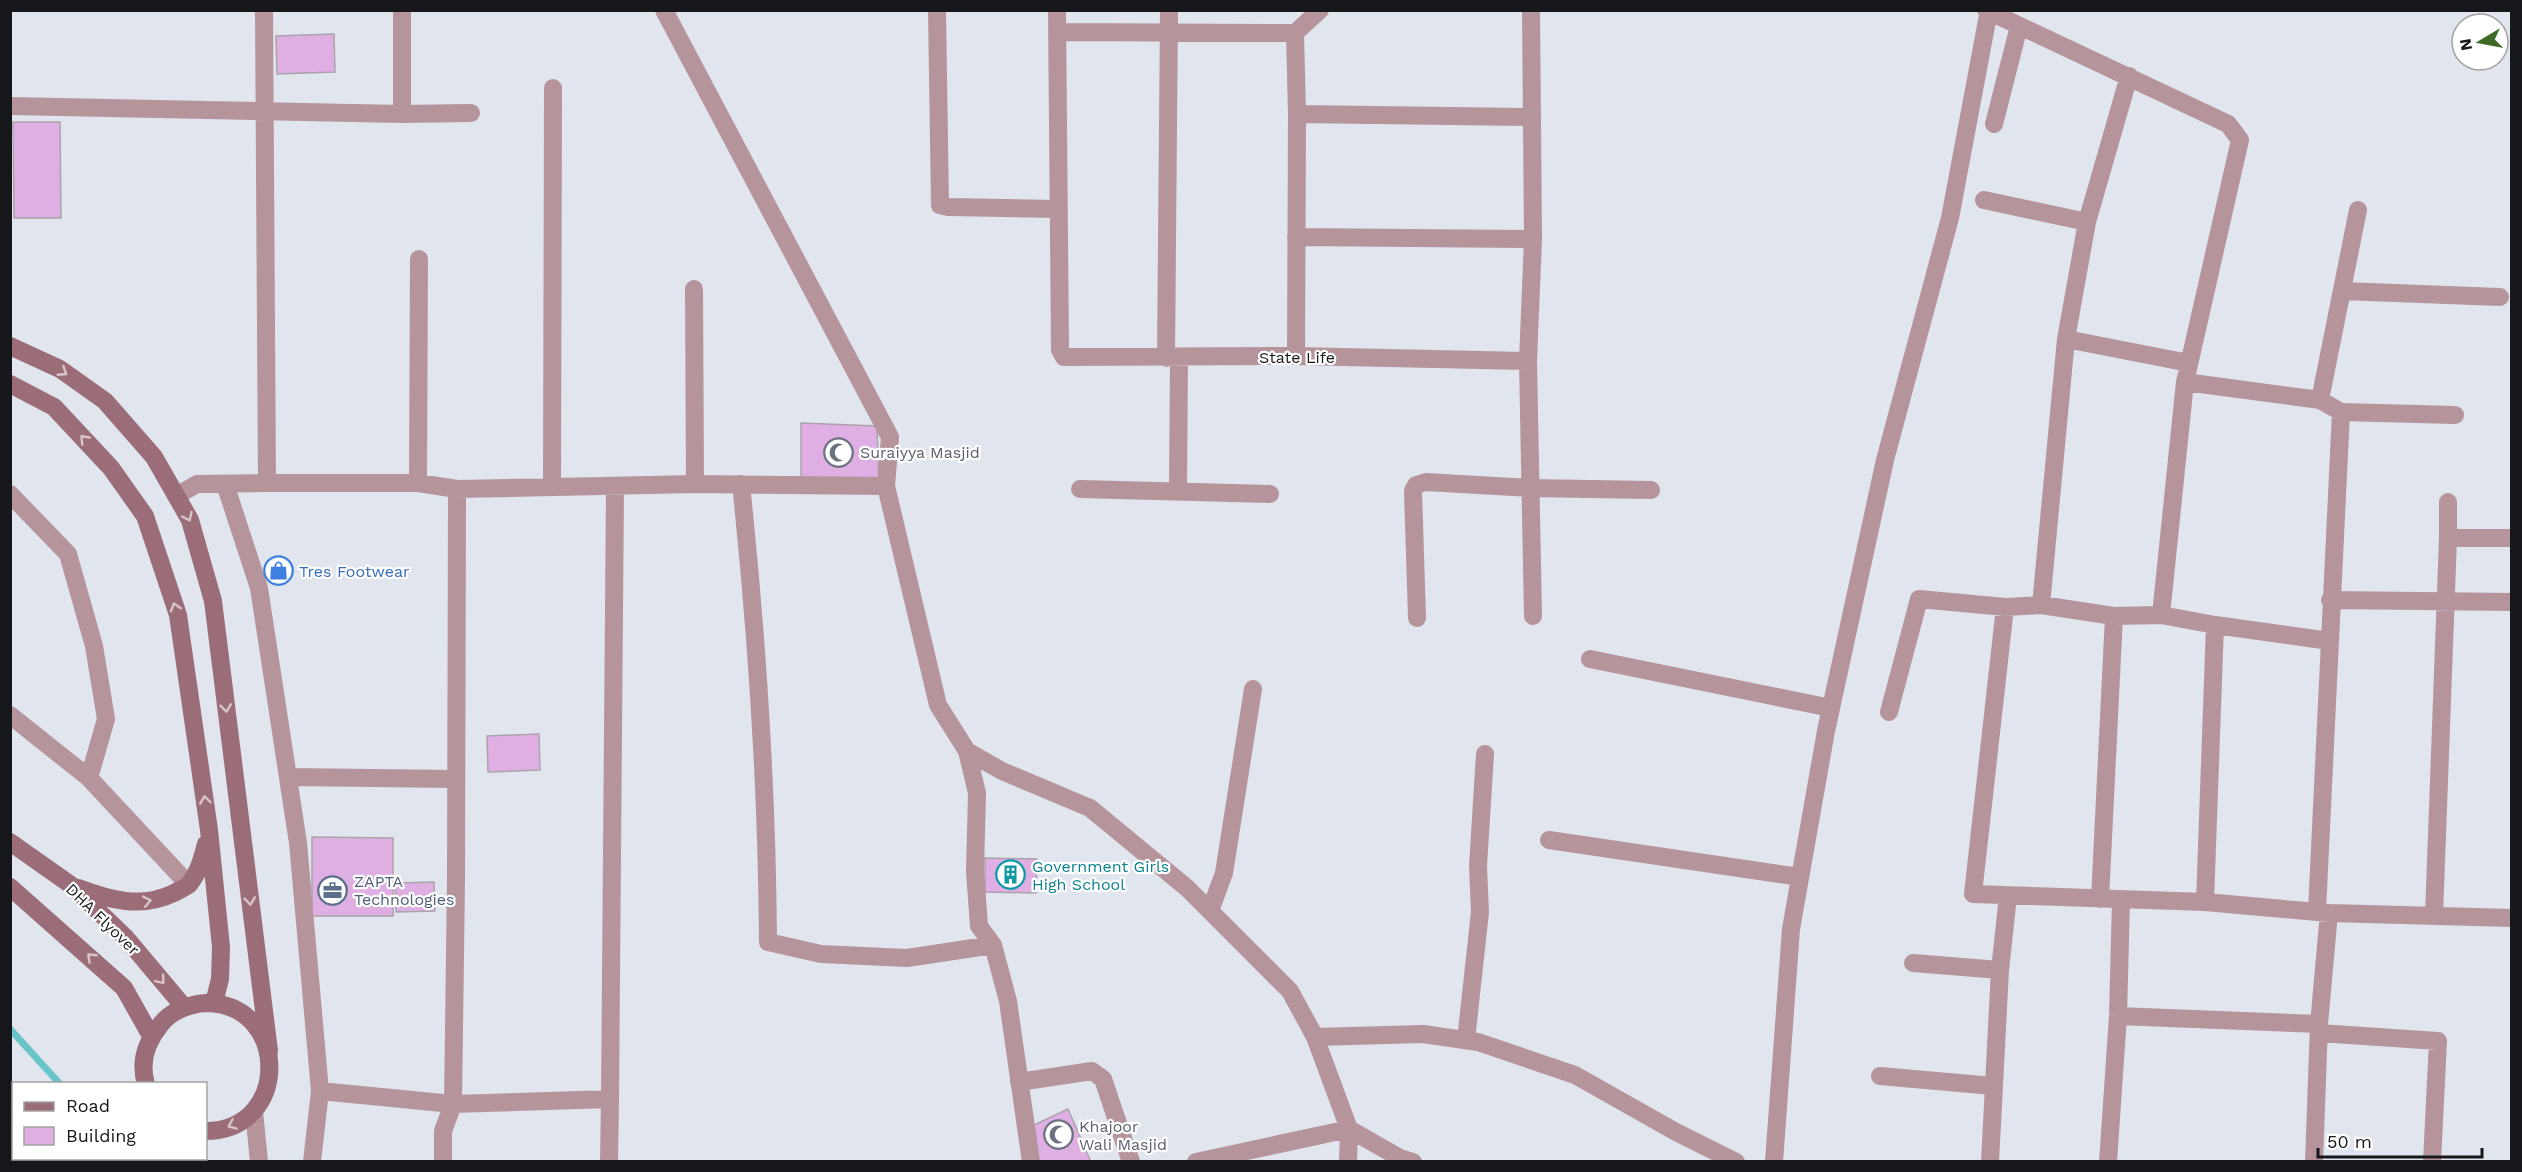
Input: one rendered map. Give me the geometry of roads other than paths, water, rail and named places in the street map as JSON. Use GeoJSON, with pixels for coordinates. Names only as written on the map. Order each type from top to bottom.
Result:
{"type":"FeatureCollection","features":[{"type":"Feature","properties":{"kind":"main road"},"geometry":{"type":"LineString","coordinates":[[10,346],[60,369],[105,401],[154,457],[190,520],[213,601],[271,1072],[265,1094],[254,1111],[237,1124],[218,1131],[207,1131]]}},
{"type":"Feature","properties":{"kind":"main road"},"geometry":{"type":"LineString","coordinates":[[10,384],[54,407],[111,468],[145,516],[178,615],[209,830],[221,947],[220,979],[214,1003]]}},
{"type":"Feature","properties":{"kind":"main road"},"geometry":{"type":"LineString","coordinates":[[71,885],[110,900],[134,903],[166,897],[189,885],[200,867],[209,830]]}},
{"type":"Feature","properties":{"kind":"main road","name":"DHA Flyover"},"geometry":{"type":"LineString","coordinates":[[10,842],[71,885],[126,938],[184,1007]]}},
{"type":"Feature","properties":{"kind":"main road"},"geometry":{"type":"LineString","coordinates":[[10,887],[124,988],[151,1036]]}},
{"type":"Feature","properties":{"kind":"main road"},"geometry":{"type":"LineString","coordinates":[[146,1082],[144,1055],[151,1036],[165,1018],[184,1007],[214,1003],[238,1011],[258,1028],[269,1051]]}},
{"type":"Feature","properties":{"kind":"street"},"geometry":{"type":"LineString","coordinates":[[264,10],[267,483]]}},
{"type":"Feature","properties":{"kind":"street"},"geometry":{"type":"LineString","coordinates":[[402,10],[402,114]]}},
{"type":"Feature","properties":{"kind":"street"},"geometry":{"type":"LineString","coordinates":[[664,10],[890,437],[886,486],[938,705],[967,751],[977,793],[975,871],[979,926],[993,945],[1008,1000],[1031,1161]]}},
{"type":"Feature","properties":{"kind":"street"},"geometry":{"type":"LineString","coordinates":[[936,10],[940,205],[1059,209]]}},
{"type":"Feature","properties":{"kind":"street","name":"State Life"},"geometry":{"type":"LineString","coordinates":[[1057,10],[1060,350],[1064,357],[1296,356],[1528,361]]}},
{"type":"Feature","properties":{"kind":"street"},"geometry":{"type":"LineString","coordinates":[[1169,10],[1173,358],[1178,490]]}},
{"type":"Feature","properties":{"kind":"street"},"geometry":{"type":"LineString","coordinates":[[1057,32],[1295,33],[1320,10]]}},
{"type":"Feature","properties":{"kind":"street"},"geometry":{"type":"LineString","coordinates":[[1531,10],[1533,239],[1528,361],[1533,616]]}},
{"type":"Feature","properties":{"kind":"street"},"geometry":{"type":"LineString","coordinates":[[1774,1161],[1791,929],[1831,708],[1884,460],[1950,218],[1988,11],[2228,124],[2240,140],[2185,382],[2161,615]]}},
{"type":"Feature","properties":{"kind":"street"},"geometry":{"type":"LineString","coordinates":[[1994,124],[2019,26]]}},
{"type":"Feature","properties":{"kind":"street"},"geometry":{"type":"LineString","coordinates":[[1295,33],[1296,356]]}},
{"type":"Feature","properties":{"kind":"street"},"geometry":{"type":"LineString","coordinates":[[2041,605],[2066,339],[2087,222],[2128,76]]}},
{"type":"Feature","properties":{"kind":"street"},"geometry":{"type":"LineString","coordinates":[[552,487],[553,88]]}},
{"type":"Feature","properties":{"kind":"street"},"geometry":{"type":"LineString","coordinates":[[10,106],[402,114],[471,113]]}},
{"type":"Feature","properties":{"kind":"street"},"geometry":{"type":"LineString","coordinates":[[1297,114],[1532,117]]}},
{"type":"Feature","properties":{"kind":"street"},"geometry":{"type":"LineString","coordinates":[[1984,200],[2087,222]]}},
{"type":"Feature","properties":{"kind":"street"},"geometry":{"type":"LineString","coordinates":[[2320,400],[2358,210]]}},
{"type":"Feature","properties":{"kind":"street"},"geometry":{"type":"LineString","coordinates":[[1296,237],[1533,239]]}},
{"type":"Feature","properties":{"kind":"street"},"geometry":{"type":"LineString","coordinates":[[418,483],[419,259]]}},
{"type":"Feature","properties":{"kind":"street"},"geometry":{"type":"LineString","coordinates":[[694,289],[696,484]]}},
{"type":"Feature","properties":{"kind":"street"},"geometry":{"type":"LineString","coordinates":[[2342,291],[2499,297]]}},
{"type":"Feature","properties":{"kind":"street"},"geometry":{"type":"LineString","coordinates":[[2066,339],[2189,363]]}},
{"type":"Feature","properties":{"kind":"street"},"geometry":{"type":"LineString","coordinates":[[2185,382],[2320,400],[2341,412],[2455,415]]}},
{"type":"Feature","properties":{"kind":"street"},"geometry":{"type":"LineString","coordinates":[[2314,1161],[2323,912],[2330,600],[2341,412]]}},
{"type":"Feature","properties":{"kind":"street"},"geometry":{"type":"LineString","coordinates":[[1417,618],[1413,491],[1416,485],[1426,482],[1529,488],[1651,490]]}},
{"type":"Feature","properties":{"kind":"street"},"geometry":{"type":"LineString","coordinates":[[176,496],[198,484],[267,483],[418,483],[457,489],[696,484],[886,486]]}},
{"type":"Feature","properties":{"kind":"street"},"geometry":{"type":"LineString","coordinates":[[225,484],[259,588],[298,843],[320,1091],[312,1161]]}},
{"type":"Feature","properties":{"kind":"street"},"geometry":{"type":"LineString","coordinates":[[741,484],[755,617],[768,871],[768,942],[821,954],[907,958],[993,945]]}},
{"type":"Feature","properties":{"kind":"street"},"geometry":{"type":"LineString","coordinates":[[609,1161],[615,487]]}},
{"type":"Feature","properties":{"kind":"street"},"geometry":{"type":"LineString","coordinates":[[443,1161],[443,1131],[453,1104],[457,489]]}},
{"type":"Feature","properties":{"kind":"street"},"geometry":{"type":"LineString","coordinates":[[1080,489],[1270,494]]}},
{"type":"Feature","properties":{"kind":"street"},"geometry":{"type":"LineString","coordinates":[[10,494],[68,554],[75,577],[94,646],[106,719],[89,778]]}},
{"type":"Feature","properties":{"kind":"street"},"geometry":{"type":"LineString","coordinates":[[2434,916],[2448,502]]}},
{"type":"Feature","properties":{"kind":"street"},"geometry":{"type":"LineString","coordinates":[[2448,538],[2511,538]]}},
{"type":"Feature","properties":{"kind":"street"},"geometry":{"type":"LineString","coordinates":[[1889,712],[1919,599],[2005,607],[2041,605],[2114,616],[2161,615],[2330,641]]}},
{"type":"Feature","properties":{"kind":"street"},"geometry":{"type":"LineString","coordinates":[[2330,600],[2511,602]]}},
{"type":"Feature","properties":{"kind":"street"},"geometry":{"type":"LineString","coordinates":[[2005,607],[1973,894],[2205,902],[2323,912],[2511,918]]}},
{"type":"Feature","properties":{"kind":"street"},"geometry":{"type":"LineString","coordinates":[[2100,899],[2114,616]]}},
{"type":"Feature","properties":{"kind":"street"},"geometry":{"type":"LineString","coordinates":[[2205,902],[2215,625]]}},
{"type":"Feature","properties":{"kind":"street"},"geometry":{"type":"LineString","coordinates":[[1590,659],[1831,708]]}},
{"type":"Feature","properties":{"kind":"street"},"geometry":{"type":"LineString","coordinates":[[1210,911],[1224,873],[1253,689]]}},
{"type":"Feature","properties":{"kind":"street"},"geometry":{"type":"LineString","coordinates":[[10,715],[89,778],[189,885]]}},
{"type":"Feature","properties":{"kind":"street"},"geometry":{"type":"LineString","coordinates":[[967,751],[1002,771],[1090,808],[1187,888],[1290,991],[1315,1036],[1349,1129],[1348,1161]]}},
{"type":"Feature","properties":{"kind":"street"},"geometry":{"type":"LineString","coordinates":[[1466,1040],[1480,912],[1478,866],[1485,754]]}},
{"type":"Feature","properties":{"kind":"street"},"geometry":{"type":"LineString","coordinates":[[289,777],[456,779]]}},
{"type":"Feature","properties":{"kind":"street"},"geometry":{"type":"LineString","coordinates":[[1549,840],[1800,877]]}},
{"type":"Feature","properties":{"kind":"street"},"geometry":{"type":"LineString","coordinates":[[1990,1161],[2000,970],[2008,896]]}},
{"type":"Feature","properties":{"kind":"street"},"geometry":{"type":"LineString","coordinates":[[2108,1161],[2118,1016],[2121,900]]}},
{"type":"Feature","properties":{"kind":"street"},"geometry":{"type":"LineString","coordinates":[[1913,963],[2000,970]]}},
{"type":"Feature","properties":{"kind":"street"},"geometry":{"type":"LineString","coordinates":[[2118,1016],[2319,1028],[2438,1041],[2432,1161]]}},
{"type":"Feature","properties":{"kind":"street"},"geometry":{"type":"LineString","coordinates":[[1315,1036],[1423,1035],[1478,1042],[1575,1075],[1676,1132],[1736,1161]]}},
{"type":"Feature","properties":{"kind":"street"},"geometry":{"type":"LineString","coordinates":[[1019,1082],[1092,1071],[1103,1079],[1131,1161]]}},
{"type":"Feature","properties":{"kind":"street"},"geometry":{"type":"LineString","coordinates":[[1880,1076],[1993,1086]]}},
{"type":"Feature","properties":{"kind":"street"},"geometry":{"type":"LineString","coordinates":[[320,1091],[453,1104],[610,1099]]}},
{"type":"Feature","properties":{"kind":"street"},"geometry":{"type":"LineString","coordinates":[[254,1111],[259,1161]]}},
{"type":"Feature","properties":{"kind":"street"},"geometry":{"type":"LineString","coordinates":[[1196,1161],[1349,1129],[1400,1158],[1413,1161]]}},
{"type":"Feature","properties":{"kind":"waterway"},"geometry":{"type":"LineString","coordinates":[[10,1029],[58,1082]]}},
{"type":"Feature","properties":{"kind":"place","name":"Suraiyya Masjid"},"geometry":{"type":"Point","coordinates":[839,452]}},
{"type":"Feature","properties":{"kind":"place","name":"Tres Footwear"},"geometry":{"type":"Point","coordinates":[278,571]}},
{"type":"Feature","properties":{"kind":"place","name":"Government Girls High School"},"geometry":{"type":"Point","coordinates":[1011,875]}},
{"type":"Feature","properties":{"kind":"place","name":"ZAPTA Technologies"},"geometry":{"type":"Point","coordinates":[333,890]}},
{"type":"Feature","properties":{"kind":"place","name":"Khajoor Wali Masjid"},"geometry":{"type":"Point","coordinates":[1058,1135]}}]}
